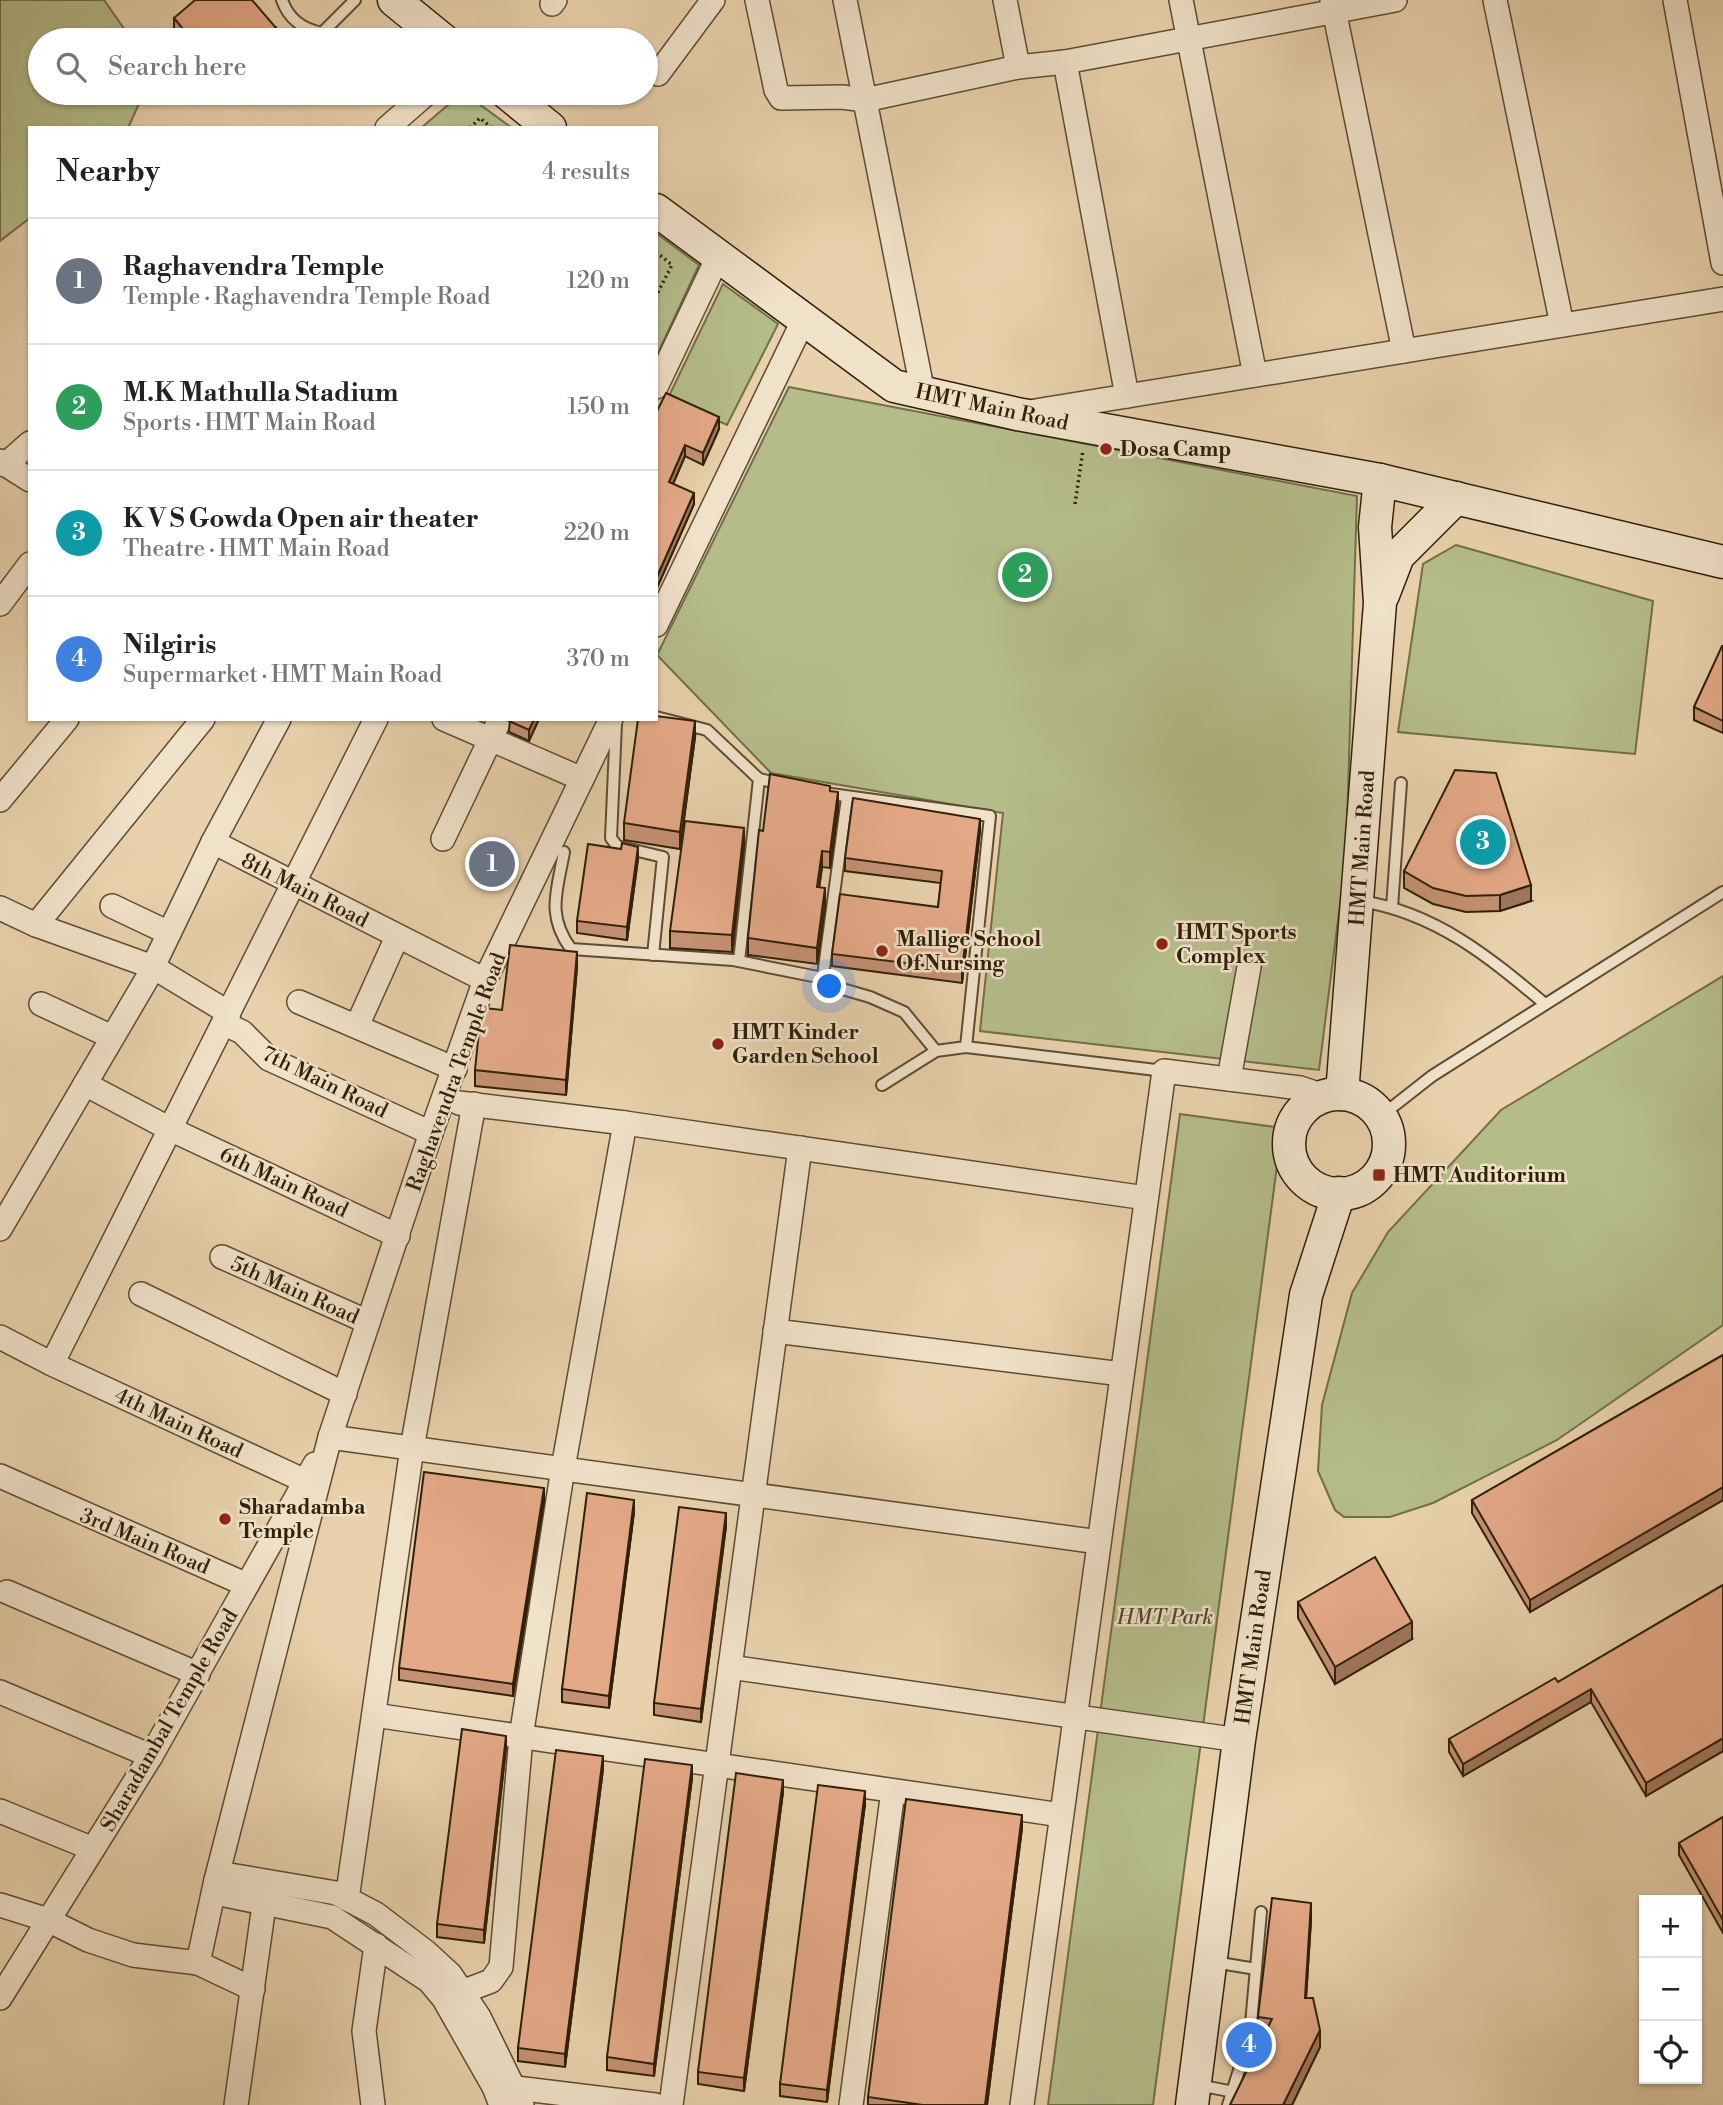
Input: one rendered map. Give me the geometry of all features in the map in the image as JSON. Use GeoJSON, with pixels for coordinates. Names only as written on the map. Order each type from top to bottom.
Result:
{"type":"FeatureCollection","features":[{"type":"Feature","properties":{"kind":"street"},"geometry":{"type":"LineString","coordinates":[[394,0],[428,28]]}},
{"type":"Feature","properties":{"kind":"street"},"geometry":{"type":"LineString","coordinates":[[658,74],[713,0]]}},
{"type":"Feature","properties":{"kind":"street"},"geometry":{"type":"LineString","coordinates":[[757,0],[776,90],[781,98],[842,97],[865,100],[1018,67],[1065,62],[1188,39],[1333,6],[1395,0]]}},
{"type":"Feature","properties":{"kind":"street"},"geometry":{"type":"LineString","coordinates":[[845,0],[923,393]]}},
{"type":"Feature","properties":{"kind":"street"},"geometry":{"type":"LineString","coordinates":[[1005,0],[1018,67]]}},
{"type":"Feature","properties":{"kind":"street"},"geometry":{"type":"LineString","coordinates":[[1181,0],[1255,375]]}},
{"type":"Feature","properties":{"kind":"street"},"geometry":{"type":"LineString","coordinates":[[1495,0],[1562,326]]}},
{"type":"Feature","properties":{"kind":"street"},"geometry":{"type":"LineString","coordinates":[[1675,0],[1723,263]]}},
{"type":"Feature","properties":{"kind":"street"},"geometry":{"type":"LineString","coordinates":[[1333,6],[1404,351]]}},
{"type":"Feature","properties":{"kind":"street"},"geometry":{"type":"LineString","coordinates":[[1065,62],[1127,396]]}},
{"type":"Feature","properties":{"kind":"street"},"geometry":{"type":"LineString","coordinates":[[389,126],[413,105]]}},
{"type":"Feature","properties":{"kind":"street"},"geometry":{"type":"LineString","coordinates":[[522,105],[548,126]]}},
{"type":"Feature","properties":{"kind":"street","name":"HMT Main Road"},"geometry":{"type":"LineString","coordinates":[[658,212],[894,386],[1017,414],[1380,480],[1723,562]]}},
{"type":"Feature","properties":{"kind":"street"},"geometry":{"type":"LineString","coordinates":[[658,383],[718,257]]}},
{"type":"Feature","properties":{"kind":"street"},"geometry":{"type":"LineString","coordinates":[[1017,414],[1723,299]]}},
{"type":"Feature","properties":{"kind":"street"},"geometry":{"type":"LineString","coordinates":[[658,621],[804,319]]}},
{"type":"Feature","properties":{"kind":"street"},"geometry":{"type":"LineString","coordinates":[[28,444],[3,463],[28,479]]}},
{"type":"Feature","properties":{"kind":"street","name":"HMT Main Road"},"geometry":{"type":"LineString","coordinates":[[1333,1095],[1358,901],[1380,603],[1375,527],[1380,480]]}},
{"type":"Feature","properties":{"kind":"street","name":"HMT Main Road"},"geometry":{"type":"LineString","coordinates":[[1380,603],[1398,556],[1456,498]]}},
{"type":"Feature","properties":{"kind":"street"},"geometry":{"type":"LineString","coordinates":[[0,604],[28,567]]}},
{"type":"Feature","properties":{"kind":"street"},"geometry":{"type":"LineString","coordinates":[[0,800],[65,721]]}},
{"type":"Feature","properties":{"kind":"street"},"geometry":{"type":"LineString","coordinates":[[36,925],[201,721]]}},
{"type":"Feature","properties":{"kind":"street"},"geometry":{"type":"LineString","coordinates":[[0,1229],[153,967],[213,842],[278,721]]}},
{"type":"Feature","properties":{"kind":"street"},"geometry":{"type":"LineString","coordinates":[[52,1364],[375,721]]}},
{"type":"Feature","properties":{"kind":"street"},"geometry":{"type":"LineString","coordinates":[[448,721],[582,779]]}},
{"type":"Feature","properties":{"kind":"street"},"geometry":{"type":"LineString","coordinates":[[443,839],[499,721]]}},
{"type":"Feature","properties":{"kind":"street","name":"Raghavendra Temple Road"},"geometry":{"type":"LineString","coordinates":[[330,1437],[485,980],[612,721]]}},
{"type":"Feature","properties":{"kind":"street","name":"8th Main Road"},"geometry":{"type":"LineString","coordinates":[[213,842],[485,980]]}},
{"type":"Feature","properties":{"kind":"street"},"geometry":{"type":"LineString","coordinates":[[113,906],[169,933]]}},
{"type":"Feature","properties":{"kind":"street","name":"7th Main Road"},"geometry":{"type":"LineString","coordinates":[[0,908],[36,925],[153,967],[227,1018],[269,1059],[431,1133]]}},
{"type":"Feature","properties":{"kind":"street"},"geometry":{"type":"LineString","coordinates":[[357,1026],[397,937]]}},
{"type":"Feature","properties":{"kind":"street"},"geometry":{"type":"LineString","coordinates":[[1229,1079],[1249,967]]}},
{"type":"Feature","properties":{"kind":"street"},"geometry":{"type":"LineString","coordinates":[[299,1002],[454,1069]]}},
{"type":"Feature","properties":{"kind":"street"},"geometry":{"type":"LineString","coordinates":[[41,1004],[112,1037]]}},
{"type":"Feature","properties":{"kind":"street"},"geometry":{"type":"LineString","coordinates":[[1021,2105],[1164,1071],[1300,1088],[1333,1095],[1368,1104],[1381,1116],[1389,1142],[1387,1160],[1379,1175],[1366,1188],[1350,1194],[1323,1192],[1304,1182],[1294,1168],[1289,1151],[1289,1134],[1296,1117],[1309,1104],[1333,1095]]}},
{"type":"Feature","properties":{"kind":"street","name":"6th Main Road"},"geometry":{"type":"LineString","coordinates":[[85,1084],[170,1129],[398,1236]]}},
{"type":"Feature","properties":{"kind":"street"},"geometry":{"type":"LineString","coordinates":[[444,1101],[625,1123],[1146,1198]]}},
{"type":"Feature","properties":{"kind":"street"},"geometry":{"type":"LineString","coordinates":[[347,1899],[412,1448],[474,1104]]}},
{"type":"Feature","properties":{"kind":"street"},"geometry":{"type":"LineString","coordinates":[[462,1992],[491,1981],[501,1967],[521,1737],[563,1468],[625,1123]]}},
{"type":"Feature","properties":{"kind":"street"},"geometry":{"type":"LineString","coordinates":[[671,2105],[800,1148]]}},
{"type":"Feature","properties":{"kind":"street","name":"HMT Main Road"},"geometry":{"type":"LineString","coordinates":[[1193,2095],[1240,1740],[1306,1295],[1339,1193]]}},
{"type":"Feature","properties":{"kind":"street","name":"5th Main Road"},"geometry":{"type":"LineString","coordinates":[[222,1257],[368,1322]]}},
{"type":"Feature","properties":{"kind":"street"},"geometry":{"type":"LineString","coordinates":[[141,1294],[345,1394]]}},
{"type":"Feature","properties":{"kind":"street"},"geometry":{"type":"LineString","coordinates":[[775,1331],[1122,1374]]}},
{"type":"Feature","properties":{"kind":"street","name":"4th Main Road"},"geometry":{"type":"LineString","coordinates":[[0,1336],[52,1364],[305,1481]]}},
{"type":"Feature","properties":{"kind":"street"},"geometry":{"type":"LineString","coordinates":[[198,1964],[216,1880],[330,1437],[1099,1542]]}},
{"type":"Feature","properties":{"kind":"street","name":"Sharadambal Temple Road"},"geometry":{"type":"LineString","coordinates":[[0,1998],[151,1756],[330,1437]]}},
{"type":"Feature","properties":{"kind":"street","name":"3rd Main Road"},"geometry":{"type":"LineString","coordinates":[[0,1476],[43,1498],[247,1585]]}},
{"type":"Feature","properties":{"kind":"street"},"geometry":{"type":"LineString","coordinates":[[7,1592],[198,1674]]}},
{"type":"Feature","properties":{"kind":"street"},"geometry":{"type":"LineString","coordinates":[[730,1667],[1240,1740]]}},
{"type":"Feature","properties":{"kind":"street"},"geometry":{"type":"LineString","coordinates":[[0,1692],[151,1756]]}},
{"type":"Feature","properties":{"kind":"street"},"geometry":{"type":"LineString","coordinates":[[374,1715],[1061,1815]]}},
{"type":"Feature","properties":{"kind":"street"},"geometry":{"type":"LineString","coordinates":[[851,2105],[893,1791]]}},
{"type":"Feature","properties":{"kind":"street"},"geometry":{"type":"LineString","coordinates":[[0,1811],[93,1849]]}},
{"type":"Feature","properties":{"kind":"street"},"geometry":{"type":"LineString","coordinates":[[216,1880],[230,1875],[336,1893],[376,1914],[450,1974],[480,2017],[509,2098]]}},
{"type":"Feature","properties":{"kind":"street"},"geometry":{"type":"LineString","coordinates":[[216,1880],[225,1895],[332,1917],[429,1981],[444,1999],[509,2098]]}},
{"type":"Feature","properties":{"kind":"street"},"geometry":{"type":"LineString","coordinates":[[0,1905],[48,1920],[88,1940],[133,1955],[198,1964],[253,1989]]}},
{"type":"Feature","properties":{"kind":"street"},"geometry":{"type":"LineString","coordinates":[[236,2105],[264,1905]]}},
{"type":"Feature","properties":{"kind":"street"},"geometry":{"type":"LineString","coordinates":[[373,2105],[363,2031],[376,1945]]}},
{"type":"Feature","properties":{"kind":"street"},"geometry":{"type":"LineString","coordinates":[[509,2098],[655,2105]]}},
{"type":"Feature","properties":{"kind":"lane"},"geometry":{"type":"LineString","coordinates":[[282,0],[301,28]]}},
{"type":"Feature","properties":{"kind":"lane"},"geometry":{"type":"LineString","coordinates":[[327,28],[355,0]]}},
{"type":"Feature","properties":{"kind":"lane"},"geometry":{"type":"LineString","coordinates":[[658,718],[707,730],[759,779],[797,787]]}},
{"type":"Feature","properties":{"kind":"lane"},"geometry":{"type":"LineString","coordinates":[[613,721],[611,838],[617,846],[663,858],[653,955]]}},
{"type":"Feature","properties":{"kind":"lane"},"geometry":{"type":"LineString","coordinates":[[739,961],[759,779]]}},
{"type":"Feature","properties":{"kind":"lane"},"geometry":{"type":"LineString","coordinates":[[1392,906],[1401,782]]}},
{"type":"Feature","properties":{"kind":"lane"},"geometry":{"type":"LineString","coordinates":[[809,790],[847,799],[990,816],[966,1047]]}},
{"type":"Feature","properties":{"kind":"lane"},"geometry":{"type":"LineString","coordinates":[[847,799],[822,983],[870,997],[904,1012],[936,1051]]}},
{"type":"Feature","properties":{"kind":"lane"},"geometry":{"type":"LineString","coordinates":[[564,852],[554,917],[558,932],[571,949],[739,961],[823,978]]}},
{"type":"Feature","properties":{"kind":"lane"},"geometry":{"type":"LineString","coordinates":[[1381,1116],[1432,1076],[1723,892]]}},
{"type":"Feature","properties":{"kind":"lane"},"geometry":{"type":"LineString","coordinates":[[1358,901],[1392,906],[1483,951],[1545,1004]]}},
{"type":"Feature","properties":{"kind":"lane"},"geometry":{"type":"LineString","coordinates":[[882,1086],[936,1051],[966,1047],[1164,1071]]}},
{"type":"Feature","properties":{"kind":"lane"},"geometry":{"type":"LineString","coordinates":[[1228,2105],[1250,2035],[1261,1912]]}},
{"type":"Feature","properties":{"kind":"lane"},"geometry":{"type":"LineString","coordinates":[[1211,1961],[1256,1969]]}},
{"type":"Feature","properties":{"kind":"lane"},"geometry":{"type":"LineString","coordinates":[[1193,2095],[1234,2092]]}},
{"type":"Feature","properties":{"kind":"path"},"geometry":{"type":"LineString","coordinates":[[472,126],[480,118],[490,126]]}},
{"type":"Feature","properties":{"kind":"path"},"geometry":{"type":"LineString","coordinates":[[658,254],[672,265],[658,292]]}},
{"type":"Feature","properties":{"kind":"path"},"geometry":{"type":"LineString","coordinates":[[1075,504],[1087,427]]}},
{"type":"Feature","properties":{"kind":"green space"},"geometry":{"type":"Polygon","coordinates":[[[0,0],[104,0],[124,28],[28,28],[28,105],[139,105],[129,126],[28,126],[28,220],[0,241],[0,0]]]}},
{"type":"Feature","properties":{"kind":"green space"},"geometry":{"type":"Polygon","coordinates":[[[448,105],[480,105],[509,126],[423,126],[448,105]]]}},
{"type":"Feature","properties":{"kind":"green space"},"geometry":{"type":"Polygon","coordinates":[[[658,234],[699,265],[658,353],[658,234]]]}},
{"type":"Feature","properties":{"kind":"green space"},"geometry":{"type":"Polygon","coordinates":[[[723,284],[778,324],[727,425],[668,398],[723,284]]]}},
{"type":"Feature","properties":{"kind":"green space"},"geometry":{"type":"Polygon","coordinates":[[[789,387],[1357,496],[1346,857],[1319,1070],[980,1031],[1003,813],[771,773],[658,656],[789,387]]]}},
{"type":"Feature","properties":{"kind":"green space"},"geometry":{"type":"Polygon","coordinates":[[[1456,545],[1653,601],[1635,754],[1398,732],[1423,564],[1456,545]]]}},
{"type":"Feature","properties":{"kind":"green space"},"geometry":{"type":"Polygon","coordinates":[[[1723,976],[1723,1325],[1557,1440],[1433,1503],[1390,1517],[1344,1517],[1335,1510],[1318,1471],[1322,1405],[1352,1293],[1388,1232],[1501,1110],[1723,976]]]}},
{"type":"Feature","properties":{"kind":"green space","name":"HMT Park"},"geometry":{"type":"Polygon","coordinates":[[[1180,1114],[1282,1128],[1153,2105],[1048,2105],[1180,1114]]]}},
{"type":"Feature","properties":{"kind":"building"},"geometry":{"type":"Polygon","coordinates":[[[195,0],[252,0],[276,28],[182,28],[174,18],[195,0]]]}},
{"type":"Feature","properties":{"kind":"building"},"geometry":{"type":"Polygon","coordinates":[[[666,393],[719,417],[703,453],[685,445],[669,482],[694,493],[658,574],[658,409],[666,393]]]}},
{"type":"Feature","properties":{"kind":"building"},"geometry":{"type":"Polygon","coordinates":[[[1723,646],[1723,721],[1694,707],[1723,646]]]}},
{"type":"Feature","properties":{"kind":"building"},"geometry":{"type":"Polygon","coordinates":[[[658,716],[695,721],[680,832],[624,823],[638,721],[658,721],[658,716]]]}},
{"type":"Feature","properties":{"kind":"building"},"geometry":{"type":"Polygon","coordinates":[[[509,721],[533,721],[529,730],[509,721]]]}},
{"type":"Feature","properties":{"kind":"building"},"geometry":{"type":"Polygon","coordinates":[[[1455,770],[1496,773],[1531,885],[1500,895],[1466,896],[1433,888],[1404,871],[1455,770]]]}},
{"type":"Feature","properties":{"kind":"building"},"geometry":{"type":"Polygon","coordinates":[[[770,774],[830,786],[830,791],[838,792],[830,852],[822,851],[817,887],[825,888],[817,948],[748,938],[759,830],[763,831],[770,774]]]}},
{"type":"Feature","properties":{"kind":"building"},"geometry":{"type":"Polygon","coordinates":[[[853,798],[980,819],[962,970],[832,954],[840,894],[938,907],[942,871],[845,858],[853,798]]]}},
{"type":"Feature","properties":{"kind":"building"},"geometry":{"type":"Polygon","coordinates":[[[685,821],[744,828],[732,935],[670,931],[685,821]]]}},
{"type":"Feature","properties":{"kind":"building"},"geometry":{"type":"Polygon","coordinates":[[[622,843],[638,847],[627,927],[577,921],[588,844],[621,849],[622,843]]]}},
{"type":"Feature","properties":{"kind":"building"},"geometry":{"type":"Polygon","coordinates":[[[510,945],[577,952],[566,1080],[475,1070],[480,1021],[485,1008],[502,1010],[510,945]]]}},
{"type":"Feature","properties":{"kind":"building"},"geometry":{"type":"Polygon","coordinates":[[[1723,1355],[1723,1487],[1530,1600],[1472,1500],[1723,1355]]]}},
{"type":"Feature","properties":{"kind":"building"},"geometry":{"type":"Polygon","coordinates":[[[424,1472],[544,1488],[513,1684],[399,1668],[424,1472]]]}},
{"type":"Feature","properties":{"kind":"building"},"geometry":{"type":"Polygon","coordinates":[[[587,1493],[634,1500],[609,1696],[562,1689],[587,1493]]]}},
{"type":"Feature","properties":{"kind":"building"},"geometry":{"type":"Polygon","coordinates":[[[679,1507],[726,1513],[701,1709],[654,1703],[679,1507]]]}},
{"type":"Feature","properties":{"kind":"building"},"geometry":{"type":"Polygon","coordinates":[[[1375,1557],[1412,1622],[1335,1667],[1298,1602],[1375,1557]]]}},
{"type":"Feature","properties":{"kind":"building"},"geometry":{"type":"Polygon","coordinates":[[[1723,1585],[1723,1738],[1646,1783],[1591,1689],[1463,1764],[1449,1739],[1555,1678],[1558,1682],[1723,1585]]]}},
{"type":"Feature","properties":{"kind":"building"},"geometry":{"type":"Polygon","coordinates":[[[462,1729],[506,1736],[484,1930],[437,1924],[462,1729]]]}},
{"type":"Feature","properties":{"kind":"building"},"geometry":{"type":"Polygon","coordinates":[[[556,1750],[603,1756],[565,2054],[518,2048],[556,1750]]]}},
{"type":"Feature","properties":{"kind":"building"},"geometry":{"type":"Polygon","coordinates":[[[645,1759],[692,1765],[654,2064],[607,2057],[645,1759]]]}},
{"type":"Feature","properties":{"kind":"building"},"geometry":{"type":"Polygon","coordinates":[[[736,1773],[783,1780],[744,2078],[698,2072],[736,1773]]]}},
{"type":"Feature","properties":{"kind":"building"},"geometry":{"type":"Polygon","coordinates":[[[818,1785],[865,1791],[827,2090],[780,2084],[818,1785]]]}},
{"type":"Feature","properties":{"kind":"building"},"geometry":{"type":"Polygon","coordinates":[[[906,1799],[1022,1815],[985,2105],[923,2105],[868,2097],[906,1799]]]}},
{"type":"Feature","properties":{"kind":"building"},"geometry":{"type":"Polygon","coordinates":[[[1723,1817],[1723,1920],[1679,1843],[1723,1817]]]}},
{"type":"Feature","properties":{"kind":"building"},"geometry":{"type":"Polygon","coordinates":[[[1272,1898],[1311,1903],[1305,1998],[1313,1998],[1320,2030],[1283,2105],[1230,2105],[1272,2019],[1258,2017],[1272,1898]]]}},
{"type":"Feature","properties":{"kind":"place","name":"Dosa Camp"},"geometry":{"type":"Point","coordinates":[1106,449]}},
{"type":"Feature","properties":{"kind":"place","name":"M.K Mathulla Stadium"},"geometry":{"type":"Point","coordinates":[1025,575]}},
{"type":"Feature","properties":{"kind":"place","name":"K V S Gowda Open air theater"},"geometry":{"type":"Point","coordinates":[1483,842]}},
{"type":"Feature","properties":{"kind":"place","name":"Raghavendra Temple"},"geometry":{"type":"Point","coordinates":[492,864]}},
{"type":"Feature","properties":{"kind":"place","name":"HMT Sports Complex"},"geometry":{"type":"Point","coordinates":[1162,944]}},
{"type":"Feature","properties":{"kind":"place","name":"Mallige School Of Nursing"},"geometry":{"type":"Point","coordinates":[882,951]}},
{"type":"Feature","properties":{"kind":"place","name":"HMT Kinder Garden School"},"geometry":{"type":"Point","coordinates":[718,1044]}},
{"type":"Feature","properties":{"kind":"place","name":"HMT Auditorium"},"geometry":{"type":"Point","coordinates":[1379,1175]}},
{"type":"Feature","properties":{"kind":"place","name":"Sharadamba Temple"},"geometry":{"type":"Point","coordinates":[225,1519]}},
{"type":"Feature","properties":{"kind":"place","name":"Nilgiris"},"geometry":{"type":"Point","coordinates":[1249,2045]}}]}
